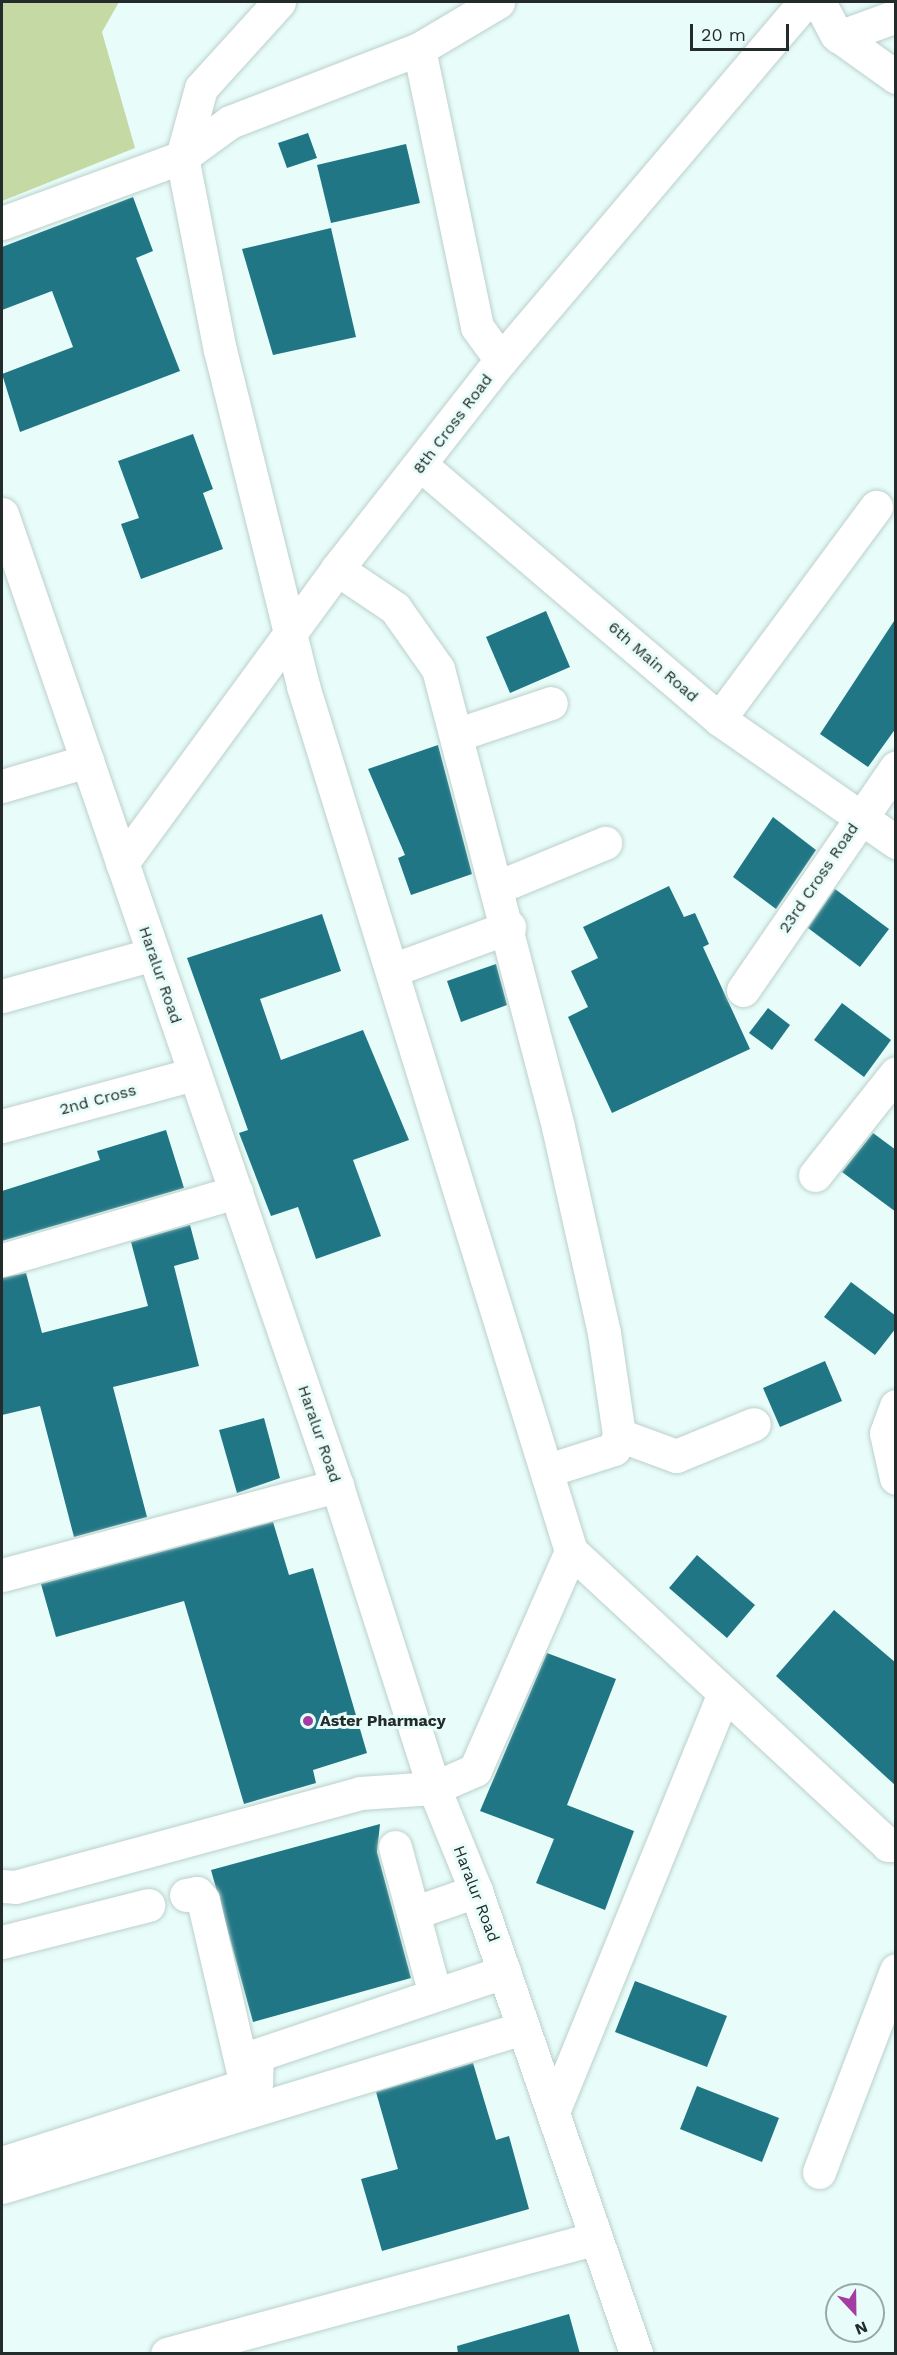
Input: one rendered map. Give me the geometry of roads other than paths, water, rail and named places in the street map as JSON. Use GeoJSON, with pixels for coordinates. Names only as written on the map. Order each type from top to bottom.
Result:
{"type":"FeatureCollection","features":[{"type":"Feature","properties":{"kind":"street"},"geometry":{"type":"LineString","coordinates":[[279,2],[201,88],[182,157],[220,350],[291,635],[571,1551],[888,1845],[896,1845]]}},
{"type":"Feature","properties":{"kind":"street"},"geometry":{"type":"LineString","coordinates":[[2,223],[182,157],[230,122],[419,50],[498,2]]}},
{"type":"Feature","properties":{"kind":"street","name":"8th Cross Road"},"geometry":{"type":"LineString","coordinates":[[122,863],[291,635],[337,569],[422,466],[501,360],[805,2]]}},
{"type":"Feature","properties":{"kind":"street"},"geometry":{"type":"LineString","coordinates":[[819,2],[839,37],[896,77]]}},
{"type":"Feature","properties":{"kind":"street"},"geometry":{"type":"LineString","coordinates":[[839,37],[896,16]]}},
{"type":"Feature","properties":{"kind":"street"},"geometry":{"type":"LineString","coordinates":[[419,50],[477,327],[501,360]]}},
{"type":"Feature","properties":{"kind":"street","name":"6th Main Road"},"geometry":{"type":"LineString","coordinates":[[422,466],[719,719],[896,842]]}},
{"type":"Feature","properties":{"kind":"street"},"geometry":{"type":"LineString","coordinates":[[719,719],[876,507]]}},
{"type":"Feature","properties":{"kind":"street","name":"Haralur Road"},"geometry":{"type":"LineString","coordinates":[[2,514],[337,1486],[434,1788],[476,1890],[636,2354]]}},
{"type":"Feature","properties":{"kind":"street"},"geometry":{"type":"LineString","coordinates":[[337,569],[395,608],[438,669],[509,927],[604,1334],[618,1435],[614,1449],[548,1470]]}},
{"type":"Feature","properties":{"kind":"street"},"geometry":{"type":"LineString","coordinates":[[456,735],[551,703]]}},
{"type":"Feature","properties":{"kind":"street"},"geometry":{"type":"LineString","coordinates":[[2,786],[87,761]]}},
{"type":"Feature","properties":{"kind":"street","name":"23rd Cross Road"},"geometry":{"type":"LineString","coordinates":[[743,990],[896,767]]}},
{"type":"Feature","properties":{"kind":"street"},"geometry":{"type":"LineString","coordinates":[[498,887],[605,843]]}},
{"type":"Feature","properties":{"kind":"street"},"geometry":{"type":"LineString","coordinates":[[392,970],[509,927]]}},
{"type":"Feature","properties":{"kind":"street"},"geometry":{"type":"LineString","coordinates":[[2,996],[153,954]]}},
{"type":"Feature","properties":{"kind":"street"},"geometry":{"type":"LineString","coordinates":[[815,1175],[896,1073]]}},
{"type":"Feature","properties":{"kind":"street","name":"2nd Cross"},"geometry":{"type":"LineString","coordinates":[[2,1126],[194,1074]]}},
{"type":"Feature","properties":{"kind":"street"},"geometry":{"type":"LineString","coordinates":[[2,1260],[236,1192]]}},
{"type":"Feature","properties":{"kind":"street"},"geometry":{"type":"LineString","coordinates":[[896,1406],[886,1432],[896,1478]]}},
{"type":"Feature","properties":{"kind":"street"},"geometry":{"type":"LineString","coordinates":[[618,1435],[676,1456],[754,1424]]}},
{"type":"Feature","properties":{"kind":"street"},"geometry":{"type":"LineString","coordinates":[[2,1575],[337,1486]]}},
{"type":"Feature","properties":{"kind":"street"},"geometry":{"type":"LineString","coordinates":[[2,1886],[15,1887],[360,1793],[434,1788],[475,1770],[571,1551]]}},
{"type":"Feature","properties":{"kind":"street"},"geometry":{"type":"LineString","coordinates":[[553,2112],[724,1694]]}},
{"type":"Feature","properties":{"kind":"street"},"geometry":{"type":"LineString","coordinates":[[395,1847],[435,1994]]}},
{"type":"Feature","properties":{"kind":"street"},"geometry":{"type":"LineString","coordinates":[[413,1912],[476,1890]]}},
{"type":"Feature","properties":{"kind":"street"},"geometry":{"type":"LineString","coordinates":[[186,1895],[197,1893],[203,1900],[246,2085]]}},
{"type":"Feature","properties":{"kind":"street"},"geometry":{"type":"LineString","coordinates":[[2,1942],[148,1905]]}},
{"type":"Feature","properties":{"kind":"street"},"geometry":{"type":"LineString","coordinates":[[819,2172],[896,1970]]}},
{"type":"Feature","properties":{"kind":"street"},"geometry":{"type":"LineString","coordinates":[[2,2163],[246,2085],[258,2078],[257,2055],[504,1972]]}},
{"type":"Feature","properties":{"kind":"street"},"geometry":{"type":"LineString","coordinates":[[2,2187],[523,2028]]}},
{"type":"Feature","properties":{"kind":"street"},"geometry":{"type":"LineString","coordinates":[[167,2354],[596,2238]]}},
{"type":"Feature","properties":{"kind":"place","name":"Aster Pharmacy"},"geometry":{"type":"Point","coordinates":[308,1721]}}]}
